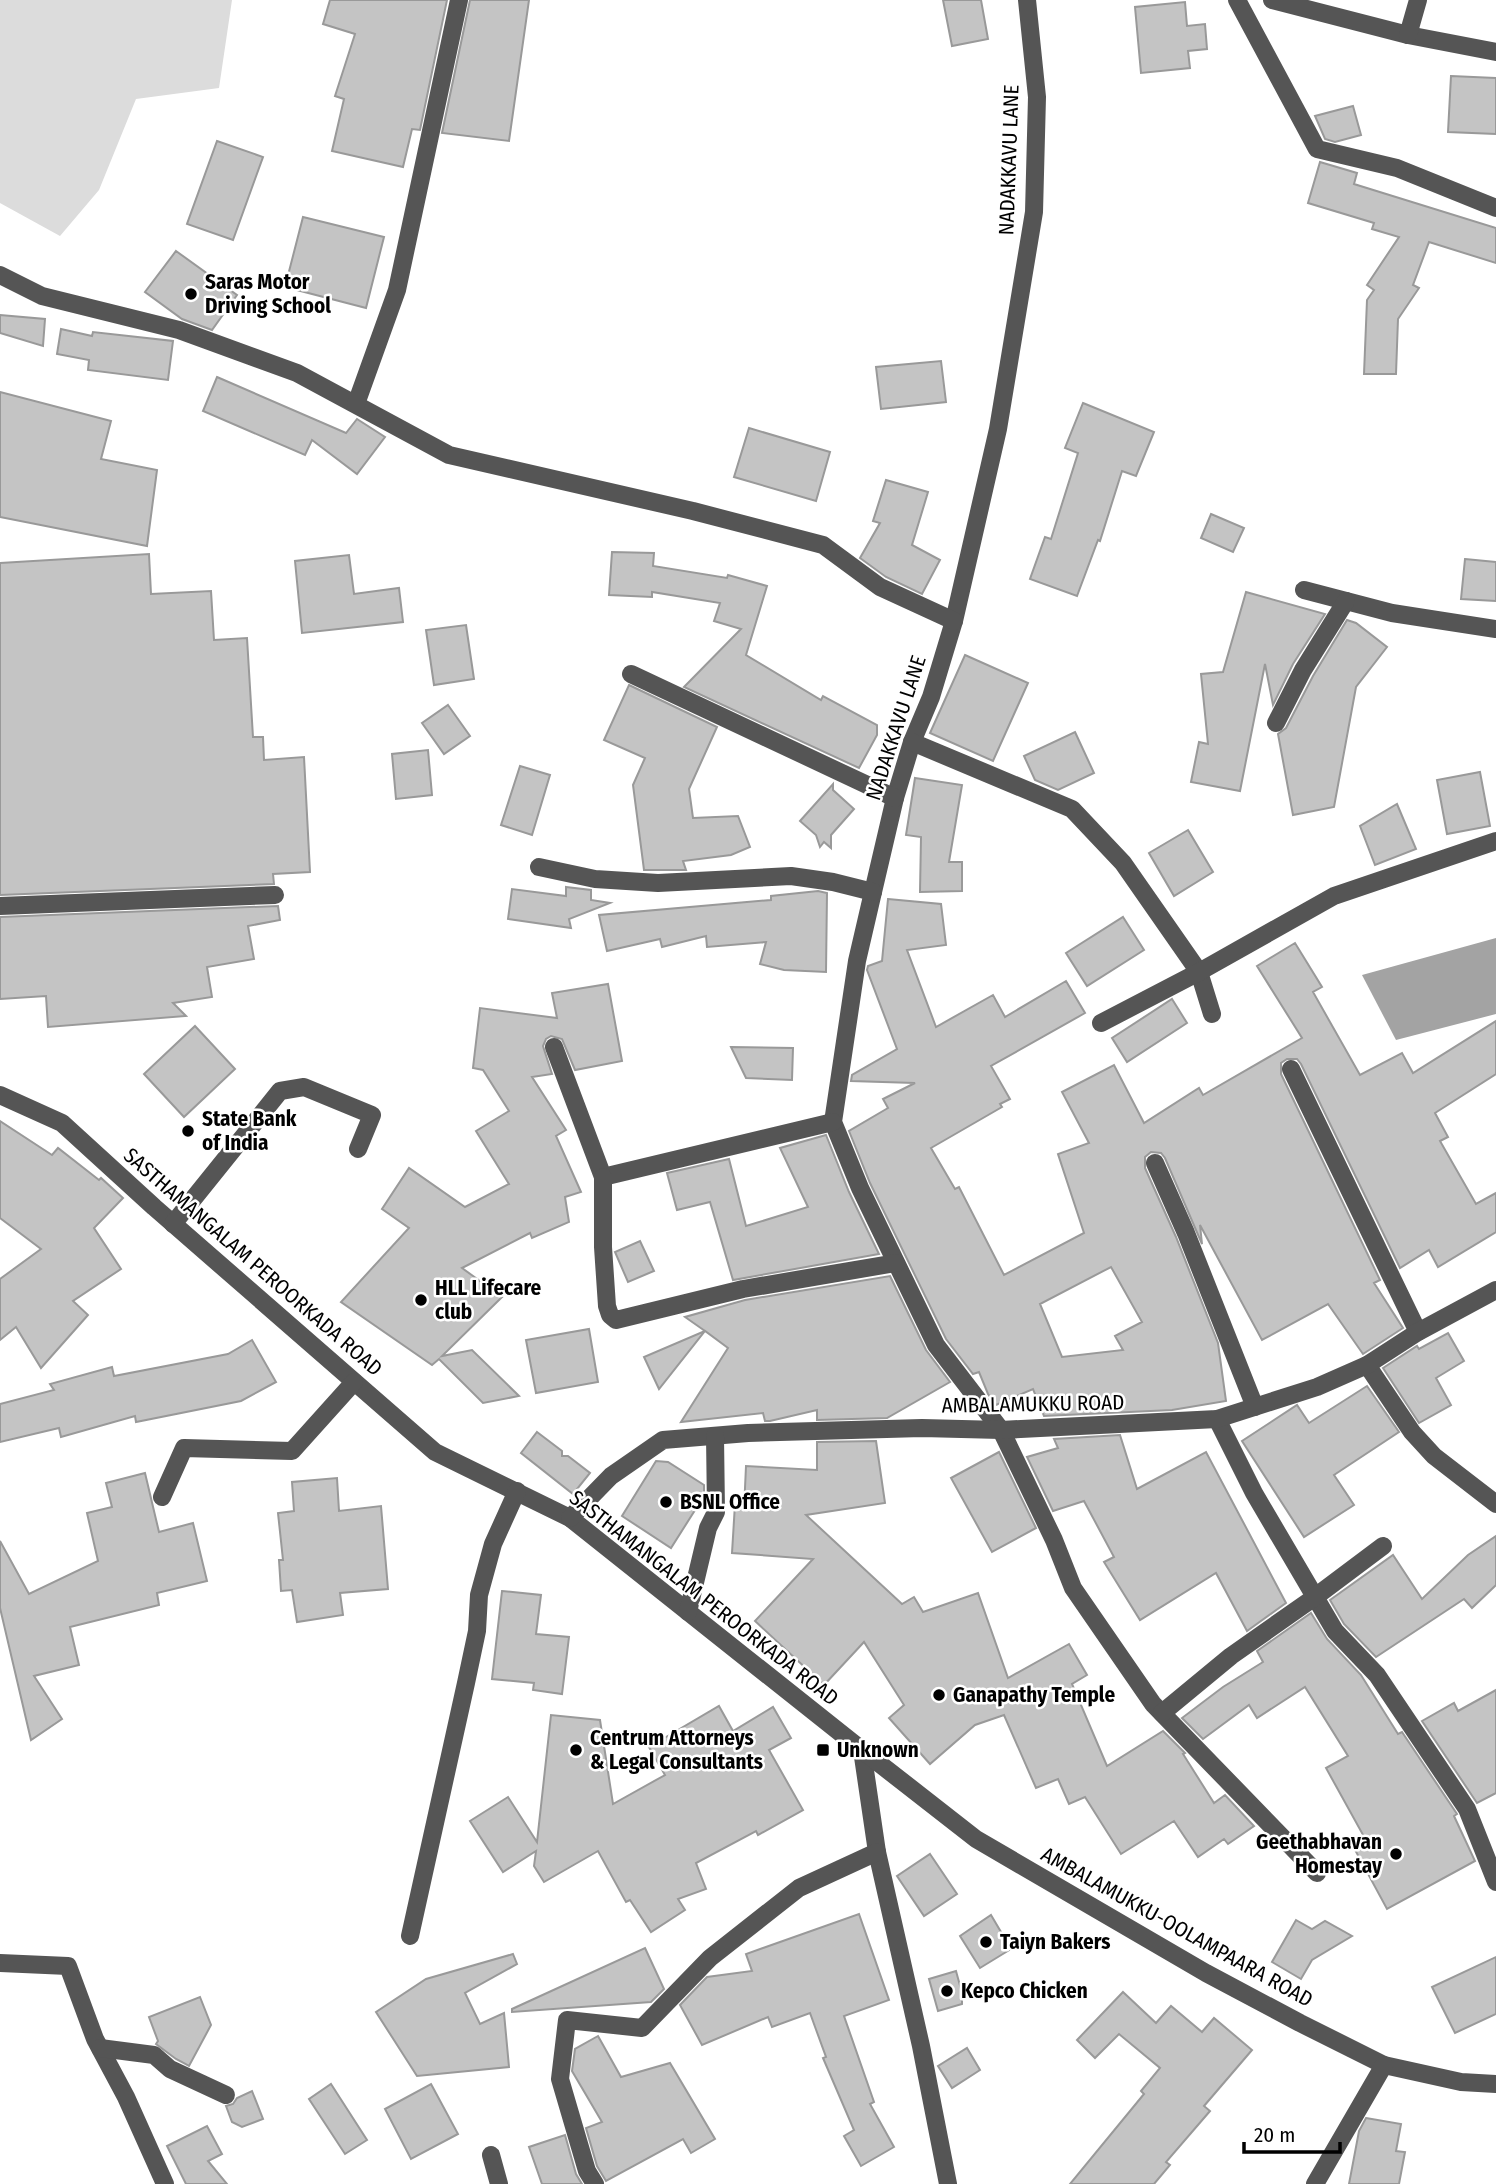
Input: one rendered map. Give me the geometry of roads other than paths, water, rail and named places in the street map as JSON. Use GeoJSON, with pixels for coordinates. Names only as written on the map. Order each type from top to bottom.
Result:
{"type":"FeatureCollection","features":[{"type":"Feature","properties":{"kind":"street"},"geometry":{"type":"LineString","coordinates":[[356,404],[397,290],[459,0]]}},
{"type":"Feature","properties":{"kind":"street","name":"NADAKKAVU LANE"},"geometry":{"type":"LineString","coordinates":[[833,1122],[857,961],[895,798],[912,742],[931,697],[954,621],[998,429],[1034,212],[1037,97],[1027,0]]}},
{"type":"Feature","properties":{"kind":"street"},"geometry":{"type":"LineString","coordinates":[[1237,0],[1317,149],[1397,168],[1496,208]]}},
{"type":"Feature","properties":{"kind":"street"},"geometry":{"type":"LineString","coordinates":[[1272,0],[1408,35],[1496,52]]}},
{"type":"Feature","properties":{"kind":"street"},"geometry":{"type":"LineString","coordinates":[[1408,35],[1418,0]]}},
{"type":"Feature","properties":{"kind":"street"},"geometry":{"type":"LineString","coordinates":[[0,275],[42,296],[179,330],[297,373],[449,455],[693,511],[823,545],[880,587],[954,621]]}},
{"type":"Feature","properties":{"kind":"street"},"geometry":{"type":"LineString","coordinates":[[1304,590],[1392,613],[1496,629]]}},
{"type":"Feature","properties":{"kind":"street"},"geometry":{"type":"LineString","coordinates":[[1276,723],[1303,670],[1346,601]]}},
{"type":"Feature","properties":{"kind":"street"},"geometry":{"type":"LineString","coordinates":[[631,674],[895,798]]}},
{"type":"Feature","properties":{"kind":"street"},"geometry":{"type":"LineString","coordinates":[[912,742],[1072,809],[1123,863],[1199,972],[1212,1014]]}},
{"type":"Feature","properties":{"kind":"street"},"geometry":{"type":"LineString","coordinates":[[1101,1023],[1199,972],[1334,896],[1496,841]]}},
{"type":"Feature","properties":{"kind":"street"},"geometry":{"type":"LineString","coordinates":[[539,867],[595,879],[658,883],[790,876],[833,882],[873,892]]}},
{"type":"Feature","properties":{"kind":"street"},"geometry":{"type":"LineString","coordinates":[[0,906],[275,895]]}},
{"type":"Feature","properties":{"kind":"street"},"geometry":{"type":"LineString","coordinates":[[554,1047],[603,1177],[603,1247],[607,1306],[610,1315],[616,1320],[743,1289],[896,1263]]}},
{"type":"Feature","properties":{"kind":"street"},"geometry":{"type":"LineString","coordinates":[[1291,1069],[1418,1332]]}},
{"type":"Feature","properties":{"kind":"street"},"geometry":{"type":"LineString","coordinates":[[173,1224],[280,1091],[304,1087],[372,1115],[358,1149]]}},
{"type":"Feature","properties":{"kind":"street","name":"SASTHAMANGALAM PEROORKADA ROAD"},"geometry":{"type":"LineString","coordinates":[[0,1095],[62,1123],[173,1224],[435,1452],[570,1518],[862,1750]]}},
{"type":"Feature","properties":{"kind":"street"},"geometry":{"type":"LineString","coordinates":[[603,1177],[833,1122],[860,1188],[936,1345],[1001,1430],[1054,1540],[1073,1588],[1153,1704],[1317,1872]]}},
{"type":"Feature","properties":{"kind":"street"},"geometry":{"type":"LineString","coordinates":[[1155,1163],[1186,1233],[1255,1407]]}},
{"type":"Feature","properties":{"kind":"street","name":"AMBALAMUKKU ROAD"},"geometry":{"type":"LineString","coordinates":[[570,1518],[611,1476],[663,1440],[922,1428],[1001,1430],[1217,1419],[1317,1387],[1367,1365],[1418,1332],[1496,1290]]}},
{"type":"Feature","properties":{"kind":"street"},"geometry":{"type":"LineString","coordinates":[[1367,1365],[1412,1432],[1434,1456],[1496,1504]]}},
{"type":"Feature","properties":{"kind":"street"},"geometry":{"type":"LineString","coordinates":[[162,1497],[184,1448],[292,1451],[354,1382]]}},
{"type":"Feature","properties":{"kind":"street"},"geometry":{"type":"LineString","coordinates":[[1217,1419],[1254,1493],[1335,1631],[1377,1675],[1467,1809],[1496,1882]]}},
{"type":"Feature","properties":{"kind":"street"},"geometry":{"type":"LineString","coordinates":[[688,1612],[708,1528],[716,1512],[715,1436]]}},
{"type":"Feature","properties":{"kind":"street"},"geometry":{"type":"LineString","coordinates":[[410,1936],[477,1630],[479,1595],[493,1544],[517,1491]]}},
{"type":"Feature","properties":{"kind":"street"},"geometry":{"type":"LineString","coordinates":[[1162,1713],[1231,1656],[1383,1546]]}},
{"type":"Feature","properties":{"kind":"street"},"geometry":{"type":"LineString","coordinates":[[862,1750],[877,1852],[921,2046],[948,2184]]}},
{"type":"Feature","properties":{"kind":"street","name":"AMBALAMUKKU-OOLAMPAARA ROAD"},"geometry":{"type":"LineString","coordinates":[[862,1750],[976,1839],[1206,1973],[1384,2066],[1461,2082],[1496,2084]]}},
{"type":"Feature","properties":{"kind":"street"},"geometry":{"type":"LineString","coordinates":[[595,2184],[587,2171],[560,2079],[567,2020],[642,2028],[710,1958],[799,1888],[877,1852]]}},
{"type":"Feature","properties":{"kind":"street"},"geometry":{"type":"LineString","coordinates":[[0,1963],[68,1966],[100,2048],[126,2097],[165,2184]]}},
{"type":"Feature","properties":{"kind":"street"},"geometry":{"type":"LineString","coordinates":[[100,2048],[154,2055],[170,2069],[226,2095]]}},
{"type":"Feature","properties":{"kind":"street"},"geometry":{"type":"LineString","coordinates":[[1315,2184],[1384,2066]]}},
{"type":"Feature","properties":{"kind":"street"},"geometry":{"type":"LineString","coordinates":[[491,2155],[499,2184]]}},
{"type":"Feature","properties":{"kind":"place","name":"Saras Motor Driving School"},"geometry":{"type":"Point","coordinates":[191,294]}},
{"type":"Feature","properties":{"kind":"place","name":"State Bank of India"},"geometry":{"type":"Point","coordinates":[188,1131]}},
{"type":"Feature","properties":{"kind":"place","name":"HLL Lifecare club"},"geometry":{"type":"Point","coordinates":[421,1300]}},
{"type":"Feature","properties":{"kind":"place","name":"BSNL Office"},"geometry":{"type":"Point","coordinates":[666,1502]}},
{"type":"Feature","properties":{"kind":"place","name":"Ganapathy Temple"},"geometry":{"type":"Point","coordinates":[939,1695]}},
{"type":"Feature","properties":{"kind":"place","name":"Centrum Attorneys & Legal Consultants"},"geometry":{"type":"Point","coordinates":[576,1750]}},
{"type":"Feature","properties":{"kind":"place","name":"Unknown"},"geometry":{"type":"Point","coordinates":[823,1750]}},
{"type":"Feature","properties":{"kind":"place","name":"Geethabhavan Homestay"},"geometry":{"type":"Point","coordinates":[1396,1854]}},
{"type":"Feature","properties":{"kind":"place","name":"Taiyn Bakers"},"geometry":{"type":"Point","coordinates":[986,1942]}},
{"type":"Feature","properties":{"kind":"place","name":"Kepco Chicken"},"geometry":{"type":"Point","coordinates":[947,1991]}}]}
